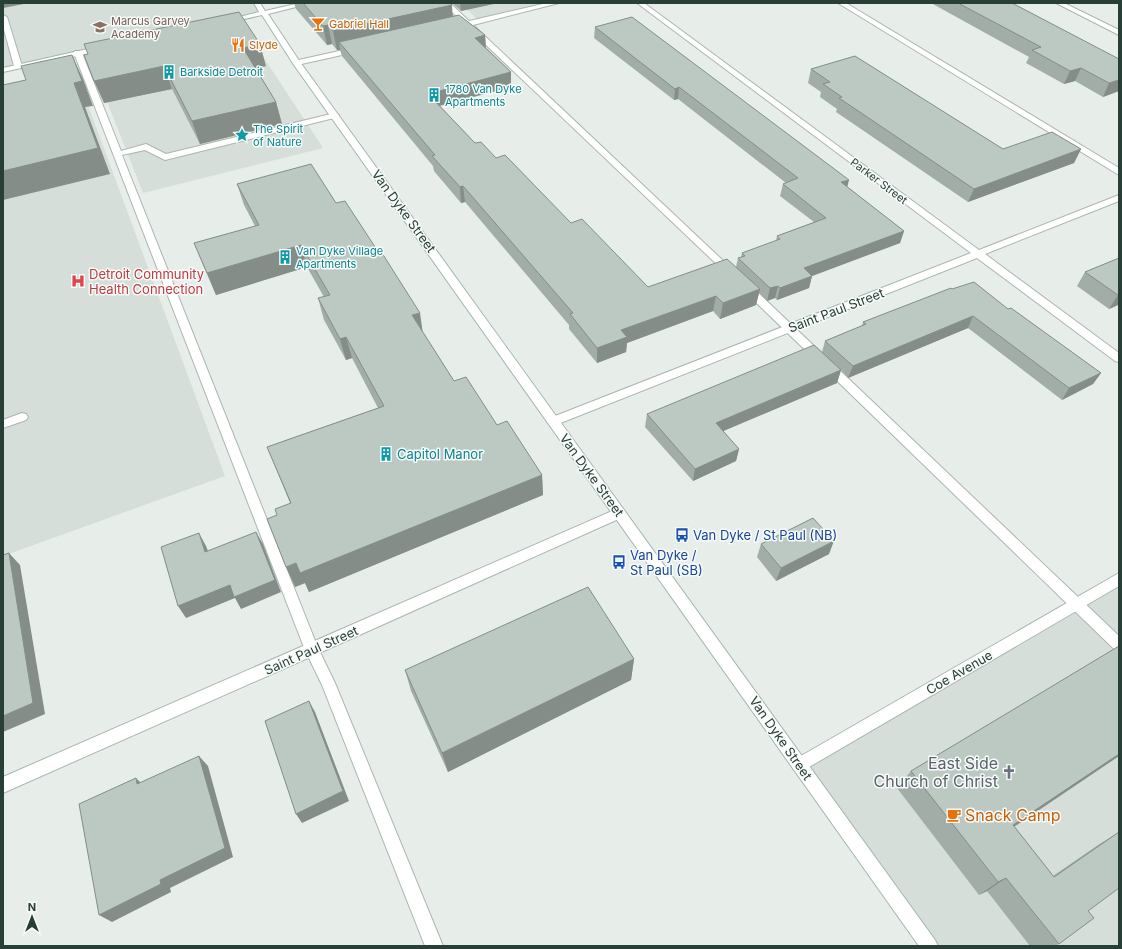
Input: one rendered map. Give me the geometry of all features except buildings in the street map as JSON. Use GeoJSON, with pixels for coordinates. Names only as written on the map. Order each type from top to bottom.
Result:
{"type":"FeatureCollection","features":[{"type":"Feature","properties":{"kind":"street","name":"Van Dyke Street"},"geometry":{"type":"LineString","coordinates":[[257,3],[297,63],[928,946]]}},
{"type":"Feature","properties":{"kind":"street"},"geometry":{"type":"LineString","coordinates":[[218,23],[309,3]]}},
{"type":"Feature","properties":{"kind":"street"},"geometry":{"type":"LineString","coordinates":[[446,3],[789,328],[1119,645]]}},
{"type":"Feature","properties":{"kind":"street"},"geometry":{"type":"LineString","coordinates":[[453,27],[556,3]]}},
{"type":"Feature","properties":{"kind":"street","name":"Parker Street"},"geometry":{"type":"LineString","coordinates":[[640,3],[1119,358]]}},
{"type":"Feature","properties":{"kind":"street"},"geometry":{"type":"LineString","coordinates":[[841,3],[1119,172]]}},
{"type":"Feature","properties":{"kind":"street"},"geometry":{"type":"LineString","coordinates":[[1059,3],[1119,32]]}},
{"type":"Feature","properties":{"kind":"street"},"geometry":{"type":"LineString","coordinates":[[4,17],[18,66]]}},
{"type":"Feature","properties":{"kind":"street"},"geometry":{"type":"LineString","coordinates":[[3,70],[107,47]]}},
{"type":"Feature","properties":{"kind":"street"},"geometry":{"type":"LineString","coordinates":[[297,63],[364,48]]}},
{"type":"Feature","properties":{"kind":"street"},"geometry":{"type":"LineString","coordinates":[[78,53],[312,650],[328,683],[434,946]]}},
{"type":"Feature","properties":{"kind":"street"},"geometry":{"type":"LineString","coordinates":[[118,154],[146,147],[165,157],[335,115]]}},
{"type":"Feature","properties":{"kind":"street","name":"Saint Paul Street"},"geometry":{"type":"LineString","coordinates":[[554,421],[1119,198]]}},
{"type":"Feature","properties":{"kind":"street"},"geometry":{"type":"LineString","coordinates":[[3,424],[22,417]]}},
{"type":"Feature","properties":{"kind":"street","name":"Saint Paul Street"},"geometry":{"type":"LineString","coordinates":[[3,785],[312,650],[619,513]]}},
{"type":"Feature","properties":{"kind":"street","name":"Coe Avenue"},"geometry":{"type":"LineString","coordinates":[[799,765],[1119,579]]}},
{"type":"Feature","properties":{"kind":"shaded area","name":"Marcus Garvey Academy"},"geometry":{"type":"Polygon","coordinates":[[[3,3],[257,3],[264,13],[3,70],[3,3]]]}},
{"type":"Feature","properties":{"kind":"shaded area"},"geometry":{"type":"Polygon","coordinates":[[[460,3],[548,3],[477,19],[460,3]]]}},
{"type":"Feature","properties":{"kind":"shaded area"},"geometry":{"type":"Polygon","coordinates":[[[247,32],[323,148],[143,193],[93,66],[247,32]]]}},
{"type":"Feature","properties":{"kind":"shaded area","name":"Detroit Community Health Connection"},"geometry":{"type":"Polygon","coordinates":[[[75,70],[225,476],[3,556],[3,86],[75,70]]]}},
{"type":"Feature","properties":{"kind":"shaded area"},"geometry":{"type":"Polygon","coordinates":[[[1119,579],[1119,946],[929,946],[799,765],[1119,579]]]}},
{"type":"Feature","properties":{"kind":"place","name":"Gabriel Hall"},"geometry":{"type":"Point","coordinates":[318,24]}},
{"type":"Feature","properties":{"kind":"place","name":"Marcus Garvey Academy"},"geometry":{"type":"Point","coordinates":[100,27]}},
{"type":"Feature","properties":{"kind":"place","name":"Slyde"},"geometry":{"type":"Point","coordinates":[238,45]}},
{"type":"Feature","properties":{"kind":"place","name":"Barkside Detroit"},"geometry":{"type":"Point","coordinates":[169,72]}},
{"type":"Feature","properties":{"kind":"place","name":"1780 Van Dyke Apartments"},"geometry":{"type":"Point","coordinates":[434,95]}},
{"type":"Feature","properties":{"kind":"place","name":"The Spirit of Nature"},"geometry":{"type":"Point","coordinates":[242,135]}},
{"type":"Feature","properties":{"kind":"place","name":"Van Dyke Village Apartments"},"geometry":{"type":"Point","coordinates":[285,257]}},
{"type":"Feature","properties":{"kind":"place","name":"Detroit Community Health Connection"},"geometry":{"type":"Point","coordinates":[78,281]}},
{"type":"Feature","properties":{"kind":"place","name":"Capitol Manor"},"geometry":{"type":"Point","coordinates":[386,454]}},
{"type":"Feature","properties":{"kind":"place","name":"Van Dyke / St Paul (NB)"},"geometry":{"type":"Point","coordinates":[682,535]}},
{"type":"Feature","properties":{"kind":"place","name":"Van Dyke / St Paul (SB)"},"geometry":{"type":"Point","coordinates":[619,562]}},
{"type":"Feature","properties":{"kind":"place","name":"East Side Church of Christ"},"geometry":{"type":"Point","coordinates":[1009,772]}},
{"type":"Feature","properties":{"kind":"place","name":"Snack Camp"},"geometry":{"type":"Point","coordinates":[954,815]}}]}
